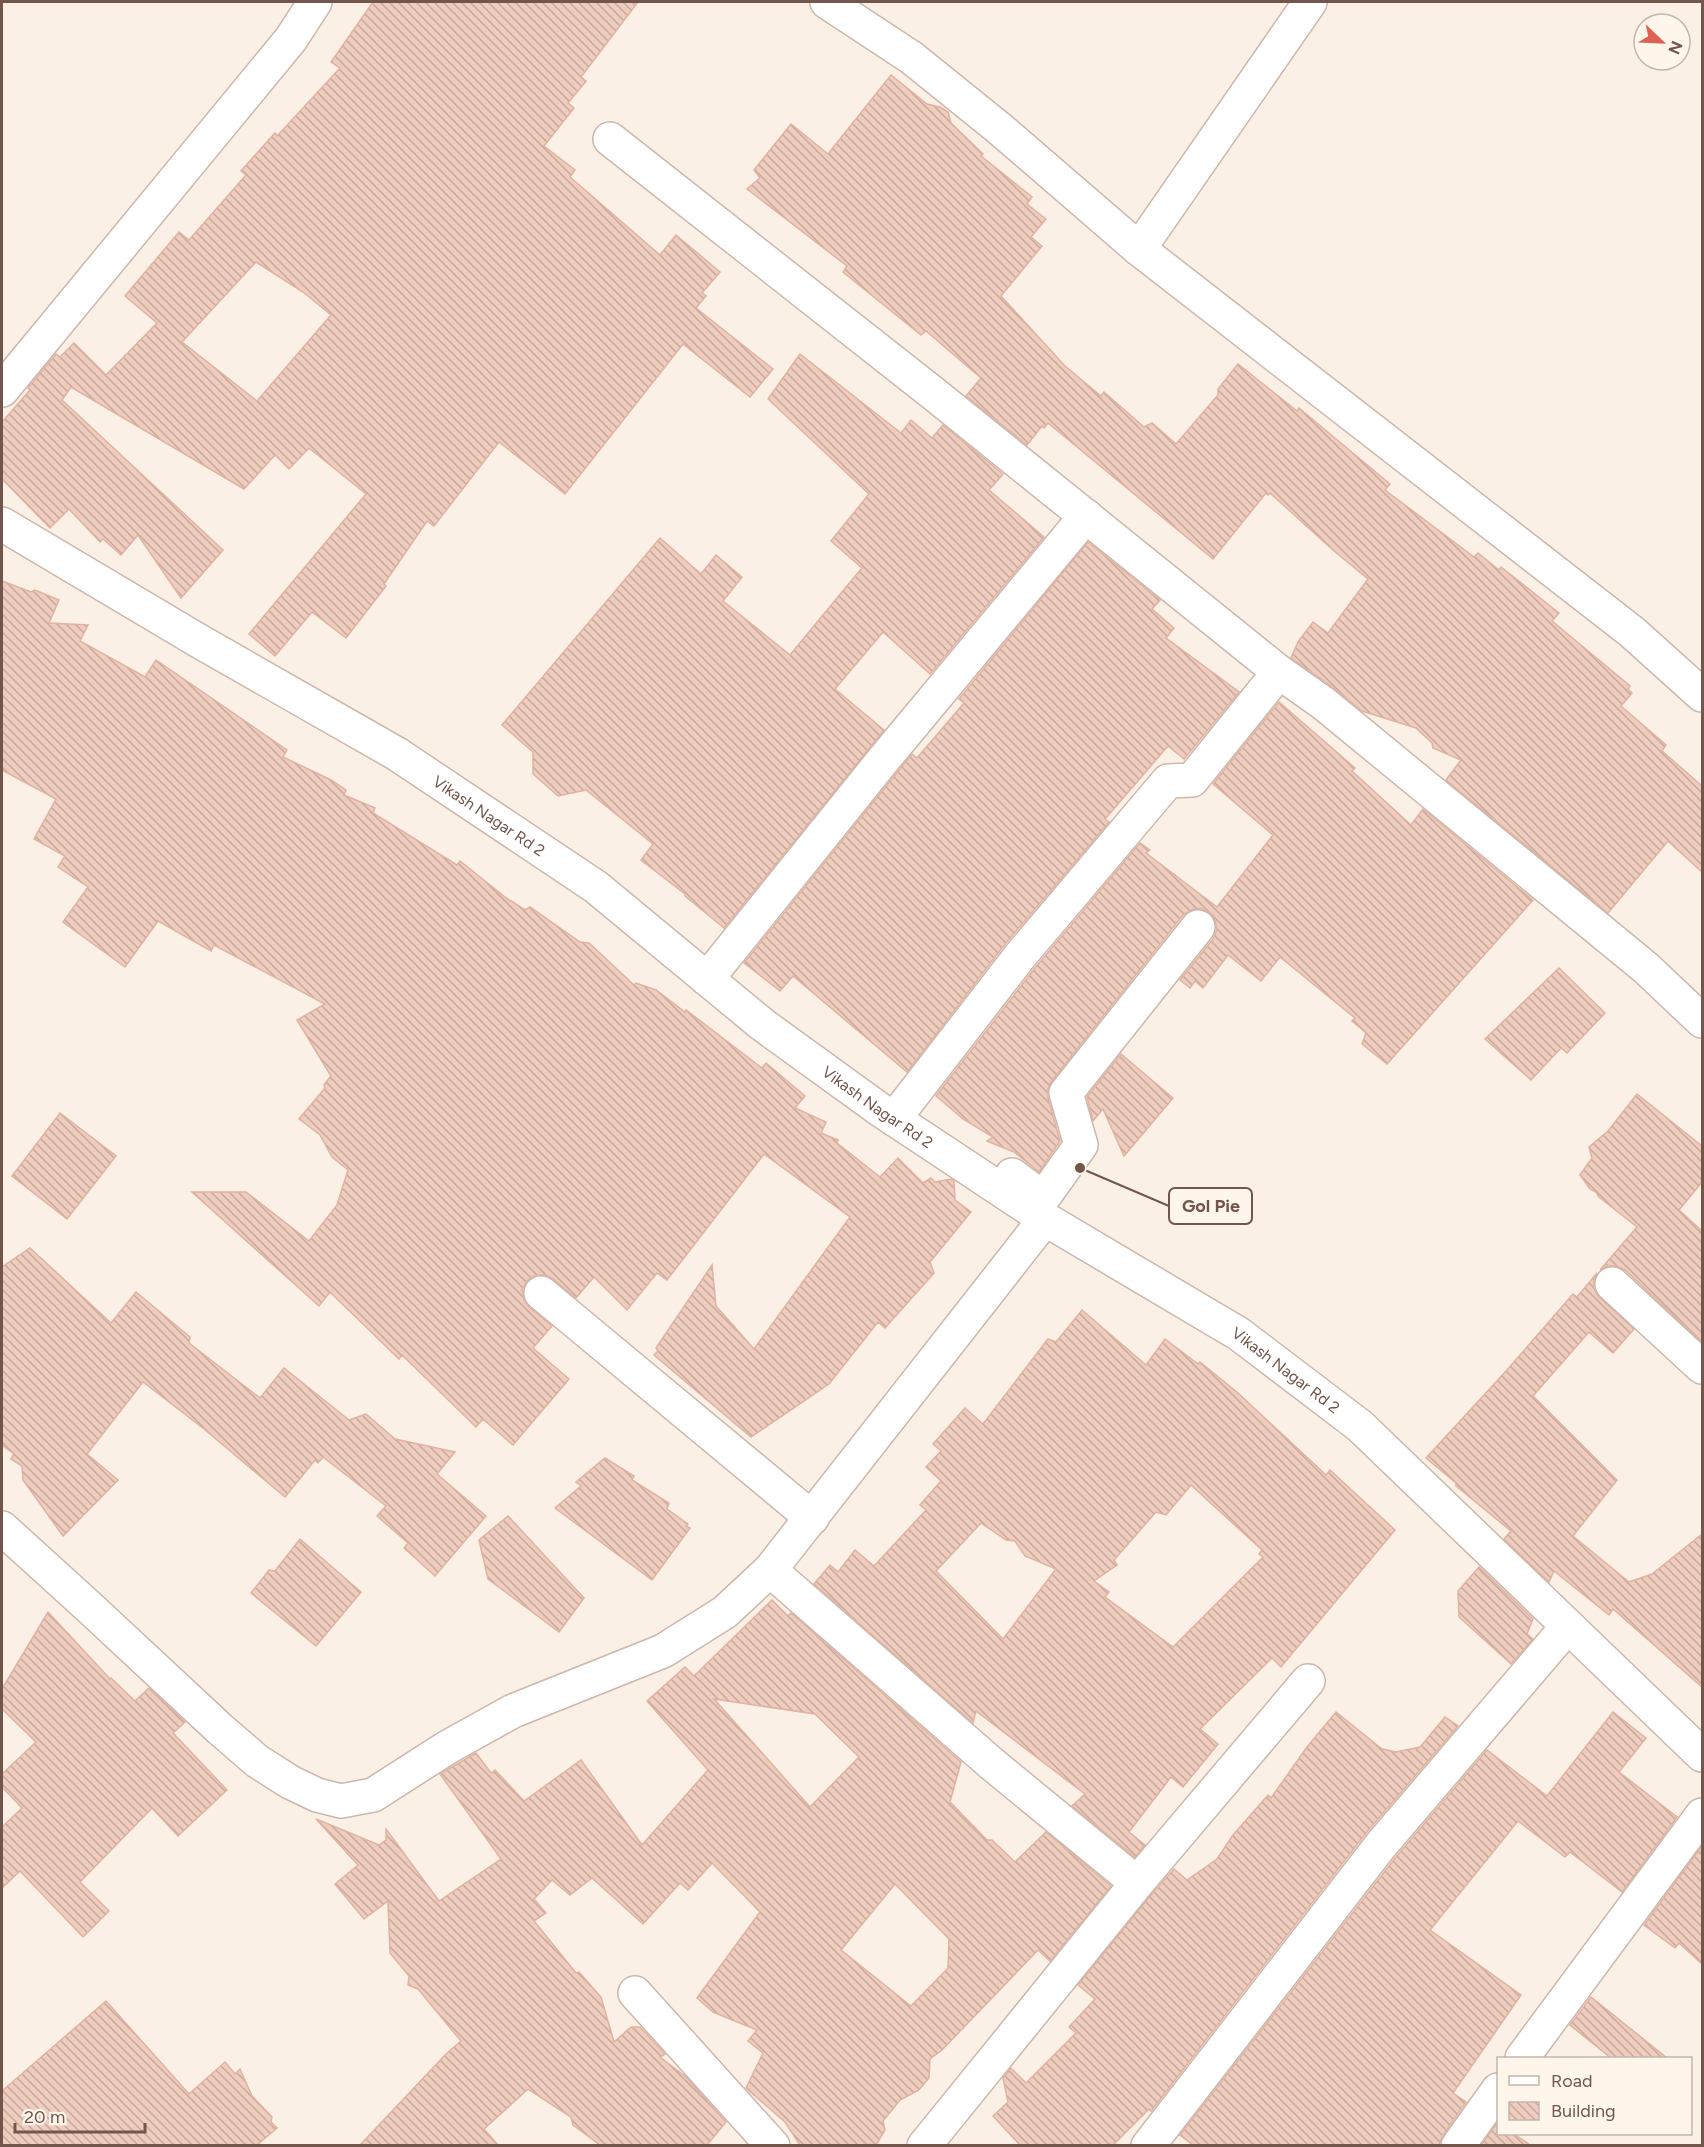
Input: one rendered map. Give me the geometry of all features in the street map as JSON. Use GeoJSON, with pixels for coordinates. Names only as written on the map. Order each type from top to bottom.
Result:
{"type":"FeatureCollection","features":[{"type":"Feature","properties":{"kind":"street"},"geometry":{"type":"LineString","coordinates":[[2,390],[291,39],[315,2]]}},
{"type":"Feature","properties":{"kind":"street"},"geometry":{"type":"LineString","coordinates":[[827,2],[912,58],[1000,129],[1138,249],[1632,632],[1702,695]]}},
{"type":"Feature","properties":{"kind":"street"},"geometry":{"type":"LineString","coordinates":[[1138,249],[1310,2]]}},
{"type":"Feature","properties":{"kind":"street"},"geometry":{"type":"LineString","coordinates":[[610,139],[1279,672],[1332,711],[1646,968],[1702,1021]]}},
{"type":"Feature","properties":{"kind":"street"},"geometry":{"type":"LineString","coordinates":[[707,979],[884,759],[1086,516]]}},
{"type":"Feature","properties":{"kind":"street","name":"Vikash Nagar Rd 2"},"geometry":{"type":"LineString","coordinates":[[2,524],[199,641],[397,754],[596,887],[763,1025],[894,1119],[1045,1219],[1239,1334],[1360,1426],[1702,1755]]}},
{"type":"Feature","properties":{"kind":"street"},"geometry":{"type":"LineString","coordinates":[[894,1119],[1020,956],[1168,781],[1192,780],[1279,672]]}},
{"type":"Feature","properties":{"kind":"street"},"geometry":{"type":"LineString","coordinates":[[1000,1190],[1010,1174],[1043,1198],[1081,1144],[1066,1093],[1198,927]]}},
{"type":"Feature","properties":{"kind":"street"},"geometry":{"type":"LineString","coordinates":[[2,1528],[257,1761],[290,1782],[317,1795],[341,1801],[373,1795],[448,1747],[513,1711],[663,1651],[725,1612],[771,1570],[1045,1219]]}},
{"type":"Feature","properties":{"kind":"street"},"geometry":{"type":"LineString","coordinates":[[1612,1284],[1702,1367]]}},
{"type":"Feature","properties":{"kind":"street"},"geometry":{"type":"LineString","coordinates":[[541,1293],[812,1518]]}},
{"type":"Feature","properties":{"kind":"street"},"geometry":{"type":"LineString","coordinates":[[771,1570],[992,1764],[1137,1883]]}},
{"type":"Feature","properties":{"kind":"street"},"geometry":{"type":"LineString","coordinates":[[1148,2145],[1381,1845],[1568,1626]]}},
{"type":"Feature","properties":{"kind":"street"},"geometry":{"type":"LineString","coordinates":[[924,2145],[1137,1883],[1308,1680]]}},
{"type":"Feature","properties":{"kind":"street"},"geometry":{"type":"LineString","coordinates":[[1523,2057],[1702,1815]]}},
{"type":"Feature","properties":{"kind":"street"},"geometry":{"type":"LineString","coordinates":[[635,1993],[773,2145]]}},
{"type":"Feature","properties":{"kind":"street"},"geometry":{"type":"LineString","coordinates":[[1458,2145],[1497,2091]]}},
{"type":"Feature","properties":{"kind":"building"},"geometry":{"type":"Polygon","coordinates":[[[373,2],[638,2],[581,77],[586,81],[568,103],[574,108],[544,146],[575,170],[570,177],[660,255],[676,235],[720,272],[702,293],[706,296],[696,308],[773,369],[750,397],[683,344],[565,494],[499,442],[434,526],[427,521],[384,584],[386,586],[346,638],[312,612],[275,656],[249,634],[366,494],[309,448],[289,469],[275,455],[244,489],[71,387],[62,400],[223,550],[181,598],[138,535],[121,555],[103,539],[100,542],[69,509],[50,528],[2,479],[2,422],[30,390],[28,388],[56,354],[60,357],[74,343],[106,375],[157,323],[125,296],[179,232],[189,240],[246,175],[241,171],[275,133],[277,136],[340,68],[331,62],[373,2]],[[256,262],[182,342],[257,401],[331,315],[303,292],[256,262]]]}},
{"type":"Feature","properties":{"kind":"building"},"geometry":{"type":"Polygon","coordinates":[[[891,75],[927,104],[940,107],[948,112],[951,123],[983,154],[981,156],[1032,197],[1027,204],[1046,219],[1031,237],[1042,246],[1001,296],[1065,366],[1101,396],[1104,392],[1144,427],[1152,423],[1176,444],[1218,395],[1218,389],[1238,364],[1297,411],[1299,408],[1390,484],[1385,490],[1474,557],[1478,553],[1499,570],[1501,567],[1559,613],[1552,621],[1630,686],[1628,689],[1632,693],[1621,706],[1666,745],[1662,751],[1702,786],[1702,872],[1668,841],[1608,913],[1446,780],[1461,760],[1433,748],[1432,743],[1416,728],[1362,711],[1291,658],[1298,642],[1313,622],[1328,633],[1368,579],[1270,493],[1268,495],[1266,493],[1213,559],[1048,423],[1044,428],[1042,426],[1027,445],[966,396],[981,378],[926,331],[921,335],[843,272],[847,266],[747,189],[760,178],[754,170],[791,124],[828,154],[891,75]]]}},
{"type":"Feature","properties":{"kind":"building"},"geometry":{"type":"Polygon","coordinates":[[[800,354],[901,433],[911,420],[932,438],[943,425],[1003,474],[989,490],[1044,537],[930,674],[883,632],[835,689],[884,730],[724,928],[641,860],[653,844],[586,790],[558,796],[533,774],[533,752],[502,725],[660,538],[701,574],[716,555],[742,577],[723,601],[790,655],[862,568],[831,541],[869,494],[768,399],[800,354]]]}},
{"type":"Feature","properties":{"kind":"building"},"geometry":{"type":"Polygon","coordinates":[[[1088,542],[1160,600],[1152,609],[1174,628],[1166,638],[1239,692],[1184,759],[1168,746],[1105,819],[1109,822],[1005,944],[907,1072],[793,976],[780,991],[744,963],[912,754],[917,758],[964,703],[959,699],[1088,542]]]}},
{"type":"Feature","properties":{"kind":"building"},"geometry":{"type":"Polygon","coordinates":[[[2,581],[31,592],[35,590],[59,600],[49,623],[88,625],[80,641],[145,677],[156,660],[287,750],[283,757],[331,780],[346,790],[344,795],[375,808],[373,813],[457,865],[460,861],[525,910],[530,907],[580,942],[589,943],[634,985],[636,983],[656,990],[762,1068],[766,1063],[805,1096],[795,1108],[826,1122],[821,1133],[838,1140],[837,1143],[880,1177],[898,1158],[923,1183],[931,1178],[935,1182],[951,1179],[954,1181],[955,1200],[971,1212],[930,1262],[934,1273],[885,1328],[878,1322],[829,1384],[751,1437],[654,1355],[658,1351],[656,1348],[712,1265],[716,1306],[754,1349],[850,1217],[764,1154],[667,1280],[657,1273],[627,1310],[594,1277],[576,1298],[545,1275],[535,1275],[527,1281],[522,1290],[524,1300],[552,1326],[533,1348],[569,1379],[513,1445],[483,1419],[476,1427],[402,1355],[399,1359],[330,1292],[319,1306],[192,1192],[246,1192],[309,1241],[337,1205],[348,1170],[332,1157],[320,1135],[299,1119],[325,1088],[324,1085],[331,1076],[297,1020],[325,1004],[214,945],[211,951],[158,921],[125,967],[63,922],[88,887],[58,867],[65,856],[34,839],[56,799],[2,770],[2,581]]]}},
{"type":"Feature","properties":{"kind":"building"},"geometry":{"type":"Polygon","coordinates":[[[1279,702],[1355,768],[1352,771],[1411,825],[1423,809],[1533,900],[1387,1064],[1362,1044],[1366,1033],[1352,1021],[1355,1018],[1280,957],[1261,981],[1228,955],[1203,988],[1195,981],[1190,988],[1180,980],[1213,939],[1217,929],[1215,920],[1209,912],[1200,908],[1191,910],[1183,915],[1051,1082],[1048,1098],[1060,1141],[1039,1172],[1014,1152],[987,1141],[993,1137],[963,1119],[936,1096],[1035,968],[1140,843],[1150,850],[1146,853],[1217,907],[1273,835],[1213,784],[1279,702]]]}},
{"type":"Feature","properties":{"kind":"building"},"geometry":{"type":"Polygon","coordinates":[[[1559,968],[1605,1013],[1567,1053],[1561,1048],[1531,1080],[1485,1039],[1559,968]]]}},
{"type":"Feature","properties":{"kind":"building"},"geometry":{"type":"Polygon","coordinates":[[[1121,1054],[1173,1098],[1124,1156],[1103,1109],[1093,1121],[1087,1097],[1121,1054]]]}},
{"type":"Feature","properties":{"kind":"building"},"geometry":{"type":"Polygon","coordinates":[[[1637,1094],[1702,1146],[1702,1182],[1679,1210],[1702,1231],[1702,1342],[1625,1270],[1616,1266],[1607,1266],[1600,1270],[1637,1227],[1590,1189],[1580,1175],[1592,1158],[1589,1147],[1608,1131],[1637,1094]]]}},
{"type":"Feature","properties":{"kind":"building"},"geometry":{"type":"Polygon","coordinates":[[[60,1113],[116,1156],[67,1219],[12,1176],[60,1113]]]}},
{"type":"Feature","properties":{"kind":"building"},"geometry":{"type":"Polygon","coordinates":[[[30,1248],[111,1323],[136,1292],[190,1337],[189,1343],[260,1398],[284,1368],[349,1420],[366,1414],[395,1439],[455,1452],[437,1474],[486,1516],[435,1576],[404,1548],[408,1543],[377,1516],[386,1506],[323,1457],[318,1463],[315,1460],[285,1497],[204,1429],[143,1382],[87,1454],[118,1480],[63,1536],[23,1480],[22,1466],[11,1459],[14,1454],[2,1445],[2,1267],[30,1248]]]}},
{"type":"Feature","properties":{"kind":"building"},"geometry":{"type":"Polygon","coordinates":[[[1597,1273],[1594,1289],[1599,1297],[1634,1329],[1613,1353],[1589,1332],[1533,1396],[1617,1480],[1573,1536],[1629,1582],[1652,1574],[1702,1534],[1702,1687],[1613,1609],[1609,1615],[1554,1571],[1549,1582],[1504,1539],[1511,1531],[1426,1458],[1573,1294],[1577,1297],[1597,1273]]]}},
{"type":"Feature","properties":{"kind":"building"},"geometry":{"type":"Polygon","coordinates":[[[1082,1310],[1146,1365],[1165,1339],[1198,1364],[1200,1362],[1238,1393],[1326,1475],[1330,1470],[1395,1530],[1281,1667],[1272,1658],[1200,1729],[1218,1744],[1183,1787],[1171,1777],[1129,1832],[1145,1845],[1135,1857],[1072,1806],[1085,1794],[976,1711],[973,1723],[814,1584],[830,1565],[838,1572],[855,1550],[874,1566],[926,1510],[920,1505],[941,1481],[926,1467],[941,1451],[933,1444],[965,1408],[983,1424],[1048,1339],[1056,1342],[1082,1310]],[[1191,1485],[1166,1515],[1156,1512],[1114,1560],[1117,1565],[1094,1581],[1109,1592],[1105,1597],[1173,1647],[1263,1557],[1259,1554],[1262,1550],[1191,1485]],[[981,1523],[936,1571],[1003,1639],[1056,1569],[1025,1556],[1015,1541],[1006,1540],[981,1523]]]}},
{"type":"Feature","properties":{"kind":"building"},"geometry":{"type":"Polygon","coordinates":[[[605,1458],[634,1476],[632,1480],[669,1503],[667,1509],[688,1524],[686,1526],[690,1528],[652,1580],[555,1508],[581,1486],[576,1482],[605,1458]]]}},
{"type":"Feature","properties":{"kind":"building"},"geometry":{"type":"Polygon","coordinates":[[[508,1516],[584,1598],[559,1632],[488,1579],[479,1540],[508,1516]]]}},
{"type":"Feature","properties":{"kind":"building"},"geometry":{"type":"Polygon","coordinates":[[[300,1539],[361,1592],[316,1646],[251,1593],[269,1570],[275,1571],[300,1539]]]}},
{"type":"Feature","properties":{"kind":"building"},"geometry":{"type":"Polygon","coordinates":[[[1479,1567],[1533,1619],[1527,1634],[1533,1639],[1511,1664],[1459,1617],[1458,1591],[1479,1567]]]}},
{"type":"Feature","properties":{"kind":"building"},"geometry":{"type":"Polygon","coordinates":[[[772,1600],[788,1616],[791,1613],[961,1762],[950,1802],[987,1840],[992,1840],[1015,1862],[1046,1832],[1111,1886],[1050,1961],[1038,1950],[942,2050],[930,2059],[929,2078],[919,2090],[900,2100],[883,2121],[885,2130],[876,2145],[800,2145],[785,2122],[746,2088],[763,2053],[748,2041],[757,2030],[713,2012],[697,1998],[760,1912],[712,1863],[688,1890],[680,1883],[643,1924],[592,1878],[570,1895],[552,1880],[534,1899],[546,1913],[534,1921],[576,1973],[579,1972],[601,1997],[614,2042],[631,2027],[640,2027],[665,2054],[660,2057],[686,2077],[726,2122],[707,2145],[600,2145],[573,2125],[571,2117],[528,2089],[484,2129],[498,2145],[360,2145],[461,2041],[418,1989],[408,1985],[409,1976],[390,1953],[388,1901],[364,1919],[335,1884],[358,1865],[316,1819],[379,1845],[386,1840],[386,1829],[439,1901],[501,1859],[440,1774],[476,1753],[491,1773],[495,1770],[524,1801],[581,1760],[642,1845],[708,1770],[647,1701],[685,1667],[694,1676],[772,1600]],[[714,1699],[810,1807],[859,1757],[815,1714],[714,1699]],[[895,1884],[841,1950],[911,2006],[948,1968],[949,1939],[895,1884]]]}},
{"type":"Feature","properties":{"kind":"building"},"geometry":{"type":"Polygon","coordinates":[[[48,1612],[110,1679],[135,1701],[149,1688],[185,1722],[173,1733],[227,1790],[178,1836],[152,1808],[80,1882],[109,1911],[83,1937],[20,1871],[2,1888],[2,1827],[22,1808],[2,1787],[2,1774],[36,1742],[2,1709],[2,1689],[48,1612]]]}},
{"type":"Feature","properties":{"kind":"building"},"geometry":{"type":"Polygon","coordinates":[[[1336,1712],[1382,1749],[1396,1752],[1420,1747],[1445,1717],[1458,1726],[1366,1833],[1151,2111],[1149,2109],[1113,2145],[1020,2145],[993,2116],[1008,2102],[1003,2078],[1011,2068],[1026,2083],[1076,2033],[1069,2027],[1095,1999],[1078,1985],[1174,1869],[1187,1880],[1217,1859],[1233,1835],[1268,1795],[1271,1798],[1307,1747],[1336,1712]]]}},
{"type":"Feature","properties":{"kind":"building"},"geometry":{"type":"Polygon","coordinates":[[[1613,1712],[1646,1738],[1619,1772],[1677,1817],[1622,1892],[1570,1852],[1565,1857],[1518,1821],[1430,1930],[1521,1995],[1453,2093],[1466,2102],[1443,2135],[1439,2145],[1193,2145],[1180,2135],[1396,1857],[1487,1750],[1547,1796],[1613,1712]]]}},
{"type":"Feature","properties":{"kind":"building"},"geometry":{"type":"Polygon","coordinates":[[[1702,1846],[1702,1964],[1679,1943],[1675,1948],[1644,1925],[1702,1846]]]}},
{"type":"Feature","properties":{"kind":"building"},"geometry":{"type":"Polygon","coordinates":[[[1591,1997],[1666,2057],[1610,2057],[1570,2025],[1591,1997]]]}},
{"type":"Feature","properties":{"kind":"building"},"geometry":{"type":"Polygon","coordinates":[[[106,2001],[189,2094],[225,2062],[235,2074],[240,2069],[252,2096],[272,2117],[271,2122],[277,2128],[257,2145],[2,2145],[2,2091],[106,2001]]]}},
{"type":"Feature","properties":{"kind":"building"},"geometry":{"type":"Polygon","coordinates":[[[1497,2123],[1497,2135],[1516,2135],[1530,2145],[1481,2145],[1497,2123]]]}},
{"type":"Feature","properties":{"kind":"place","name":"Gol Pie"},"geometry":{"type":"Point","coordinates":[1080,1168]}}]}
